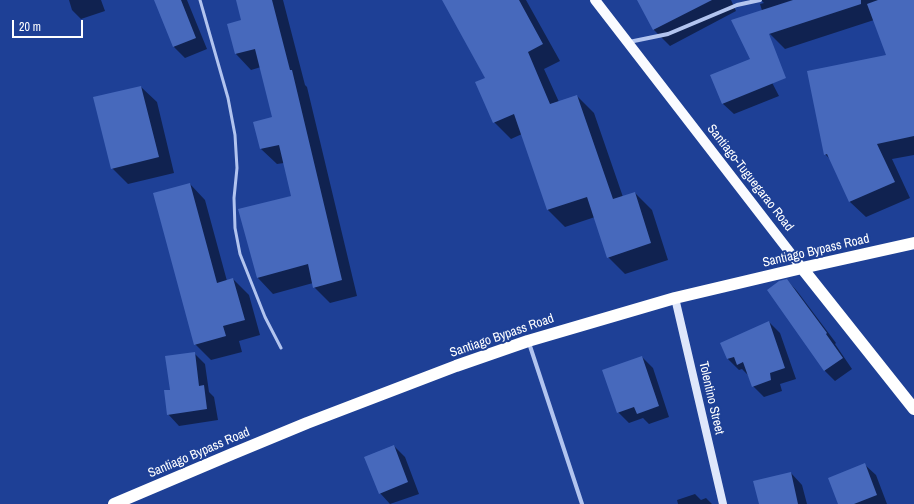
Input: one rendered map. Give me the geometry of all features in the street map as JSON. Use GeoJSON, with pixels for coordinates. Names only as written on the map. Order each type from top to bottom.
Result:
{"type":"FeatureCollection","features":[{"type":"Feature","properties":{"kind":"highway","name":"Santiago Bypass Road"},"geometry":{"type":"LineString","coordinates":[[114,504],[308,423],[456,366],[528,341],[675,298],[802,268],[914,244]]}},
{"type":"Feature","properties":{"kind":"highway","name":"Santiago-Tuguegarao Road"},"geometry":{"type":"LineString","coordinates":[[802,268],[914,409]]}},
{"type":"Feature","properties":{"kind":"main road","name":"Santiago-Tuguegarao Road"},"geometry":{"type":"LineString","coordinates":[[595,0],[802,268]]}},
{"type":"Feature","properties":{"kind":"street"},"geometry":{"type":"LineString","coordinates":[[628,42],[668,34],[737,5],[760,0]]}},
{"type":"Feature","properties":{"kind":"street","name":"Tolentino Street"},"geometry":{"type":"LineString","coordinates":[[675,298],[723,504]]}},
{"type":"Feature","properties":{"kind":"street"},"geometry":{"type":"LineString","coordinates":[[528,341],[582,504]]}},
{"type":"Feature","properties":{"kind":"lane"},"geometry":{"type":"LineString","coordinates":[[200,0],[228,98],[235,135],[237,168],[234,198],[235,228],[240,254],[265,317],[281,348]]}},
{"type":"Feature","properties":{"kind":"building"},"geometry":{"type":"Polygon","coordinates":[[[154,0],[181,0],[196,38],[173,47],[154,0]]]}},
{"type":"Feature","properties":{"kind":"building"},"geometry":{"type":"Polygon","coordinates":[[[236,0],[272,0],[290,70],[292,70],[342,280],[313,288],[308,264],[257,278],[238,209],[291,196],[279,145],[260,149],[253,122],[272,117],[255,49],[235,54],[227,24],[241,20],[236,0]]]}},
{"type":"Feature","properties":{"kind":"building"},"geometry":{"type":"Polygon","coordinates":[[[442,0],[519,0],[543,44],[528,52],[550,104],[577,95],[613,199],[635,192],[651,243],[607,258],[587,197],[547,210],[514,114],[493,123],[475,82],[485,78],[442,0]]]}},
{"type":"Feature","properties":{"kind":"building"},"geometry":{"type":"Polygon","coordinates":[[[637,0],[712,0],[653,30],[637,0]]]}},
{"type":"Feature","properties":{"kind":"building"},"geometry":{"type":"Polygon","coordinates":[[[793,0],[861,0],[861,4],[769,34],[786,78],[722,104],[710,75],[750,59],[731,20],[793,0]]]}},
{"type":"Feature","properties":{"kind":"building"},"geometry":{"type":"Polygon","coordinates":[[[878,0],[914,0],[914,136],[877,144],[895,182],[849,202],[827,154],[824,155],[807,71],[886,55],[867,4],[878,0]]]}},
{"type":"Feature","properties":{"kind":"building"},"geometry":{"type":"Polygon","coordinates":[[[141,86],[159,157],[111,169],[93,97],[141,86]]]}},
{"type":"Feature","properties":{"kind":"building"},"geometry":{"type":"Polygon","coordinates":[[[190,183],[217,283],[233,278],[245,320],[223,326],[226,336],[194,345],[153,193],[190,183]]]}},
{"type":"Feature","properties":{"kind":"building"},"geometry":{"type":"Polygon","coordinates":[[[787,279],[827,333],[826,334],[843,358],[824,371],[767,290],[779,281],[787,279]]]}},
{"type":"Feature","properties":{"kind":"building"},"geometry":{"type":"Polygon","coordinates":[[[769,321],[785,368],[770,373],[771,380],[752,387],[743,362],[737,365],[734,357],[727,359],[720,343],[769,321]]]}},
{"type":"Feature","properties":{"kind":"building"},"geometry":{"type":"Polygon","coordinates":[[[195,352],[199,386],[204,385],[207,409],[167,415],[164,390],[170,390],[165,356],[195,352]]]}},
{"type":"Feature","properties":{"kind":"building"},"geometry":{"type":"Polygon","coordinates":[[[642,356],[659,406],[637,414],[634,407],[617,413],[602,370],[642,356]]]}},
{"type":"Feature","properties":{"kind":"building"},"geometry":{"type":"Polygon","coordinates":[[[394,445],[408,482],[379,494],[364,457],[394,445]]]}},
{"type":"Feature","properties":{"kind":"building"},"geometry":{"type":"Polygon","coordinates":[[[865,463],[877,495],[854,504],[838,504],[828,478],[865,463]]]}},
{"type":"Feature","properties":{"kind":"building"},"geometry":{"type":"Polygon","coordinates":[[[791,472],[798,504],[759,504],[753,481],[791,472]]]}}]}
